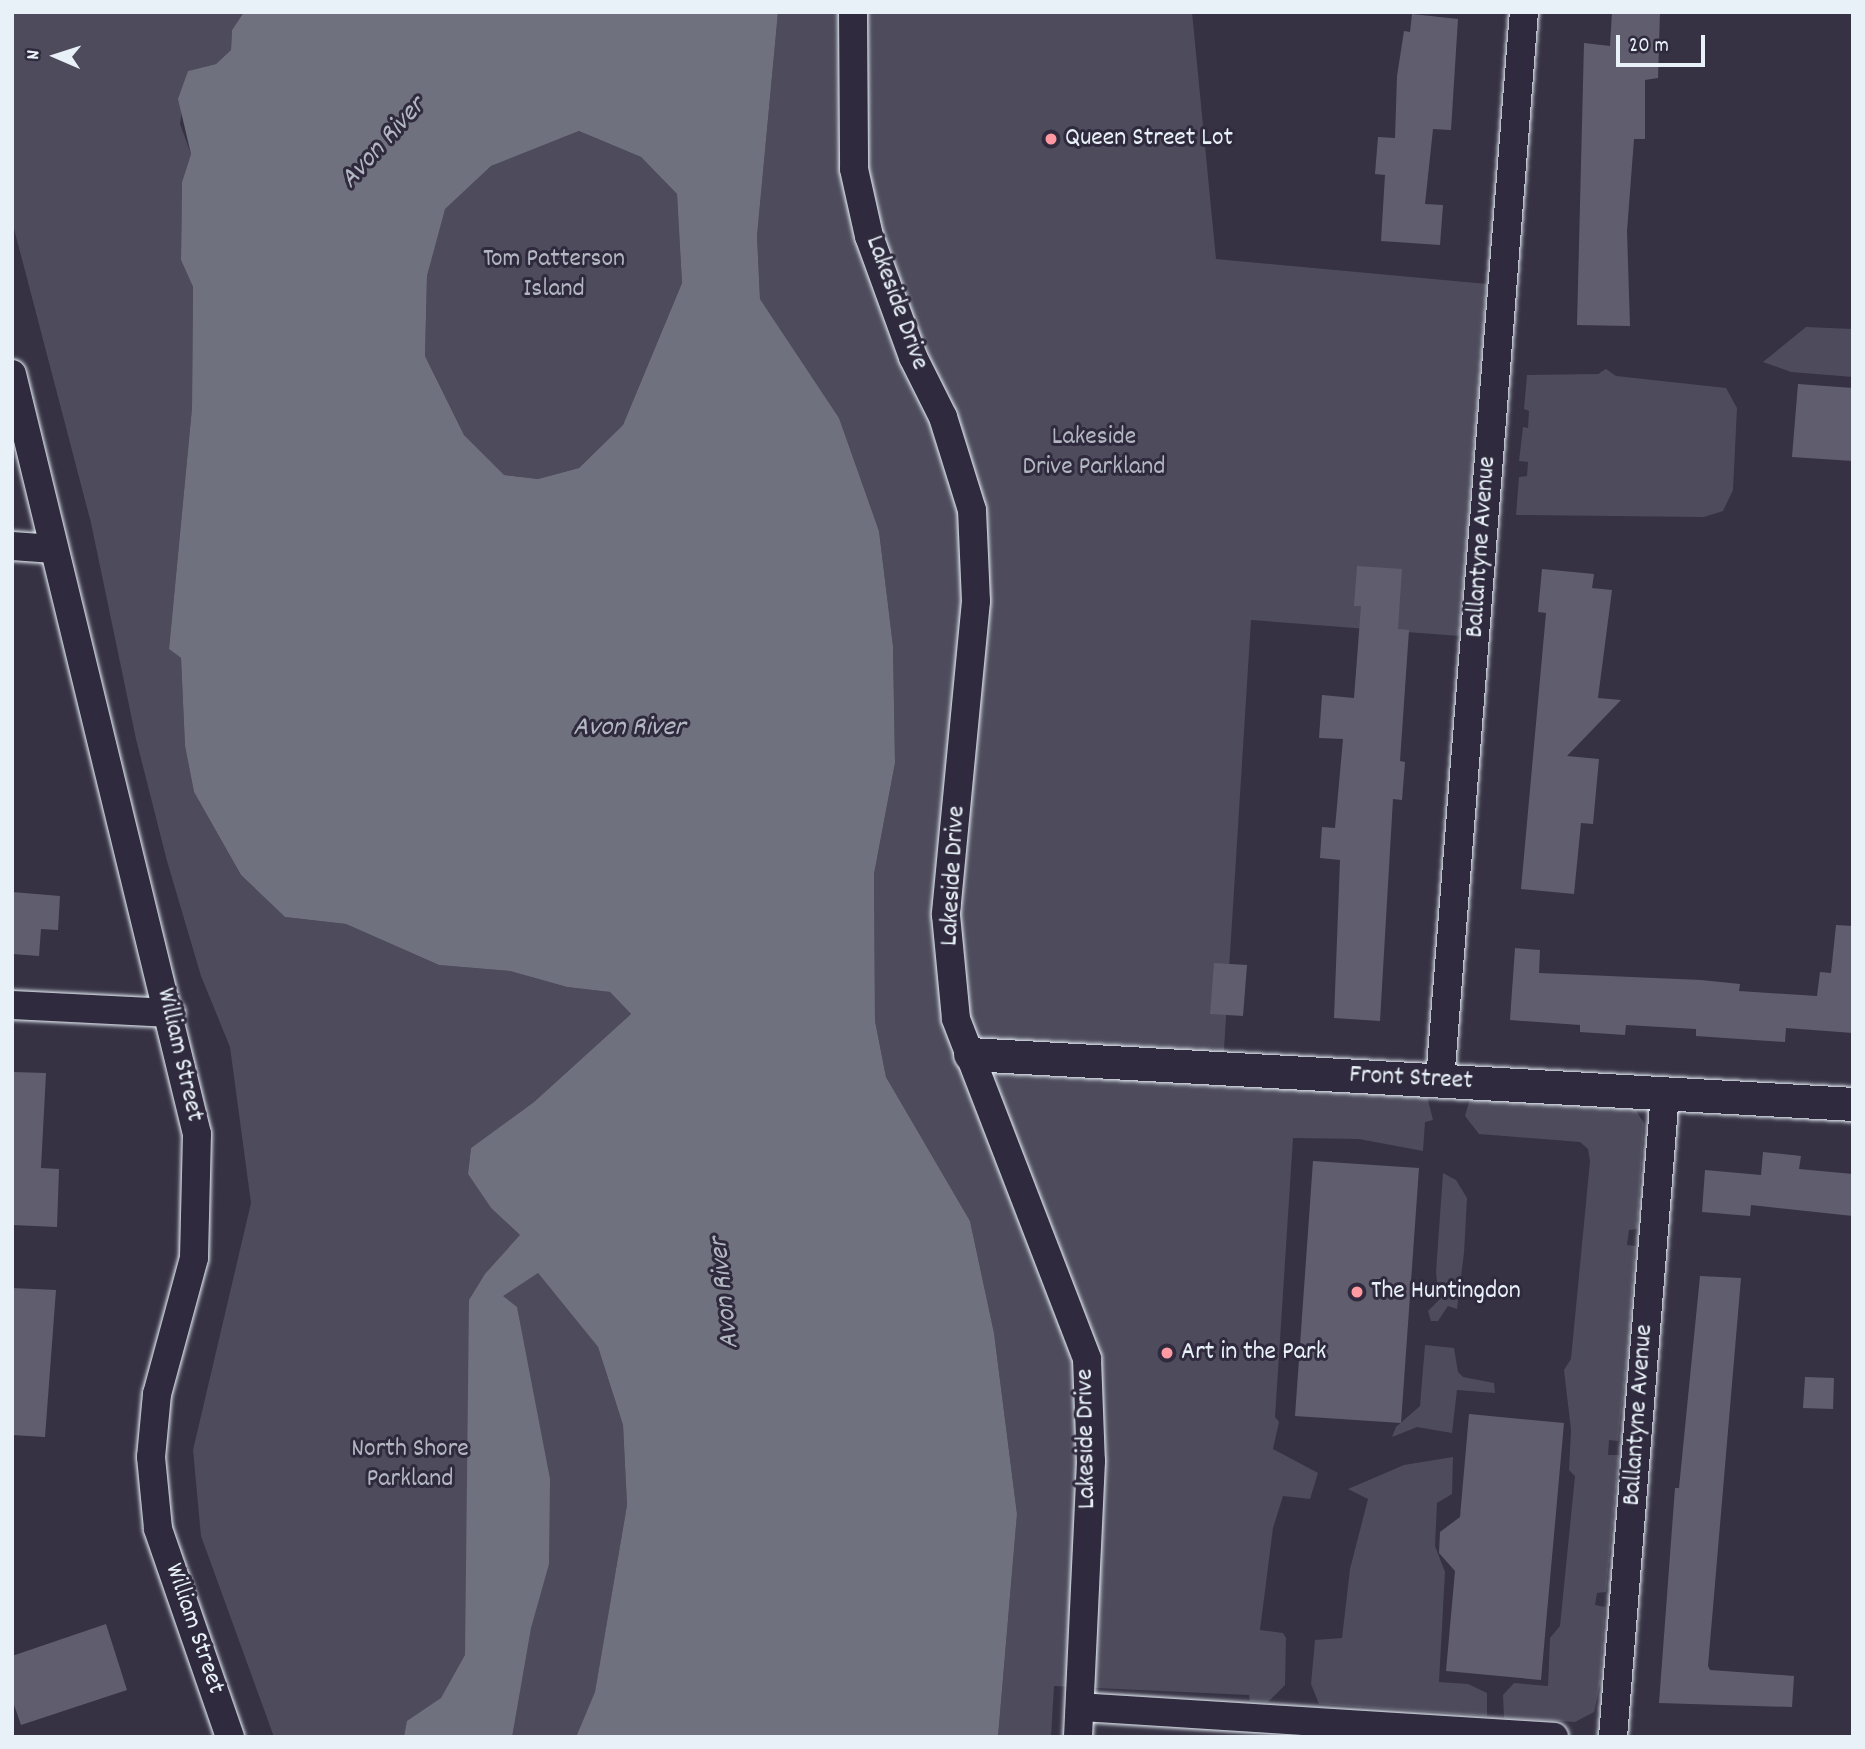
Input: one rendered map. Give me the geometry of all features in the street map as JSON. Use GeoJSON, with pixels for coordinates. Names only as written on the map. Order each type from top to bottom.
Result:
{"type":"FeatureCollection","features":[{"type":"Feature","properties":{"kind":"street","name":"Lakeside Drive"},"geometry":{"type":"LineString","coordinates":[[853,12],[855,169],[869,236],[913,357],[943,417],[972,510],[976,601],[946,915],[950,984],[956,1019],[1087,1359],[1091,1461],[1079,1737]]}},
{"type":"Feature","properties":{"kind":"street","name":"Ballantyne Avenue"},"geometry":{"type":"LineString","coordinates":[[1440,1081],[1524,12]]}},
{"type":"Feature","properties":{"kind":"street","name":"William Street"},"geometry":{"type":"LineString","coordinates":[[12,374],[171,1013],[197,1134],[199,1183],[194,1258],[157,1394],[151,1457],[158,1529],[230,1737]]}},
{"type":"Feature","properties":{"kind":"street"},"geometry":{"type":"LineString","coordinates":[[12,546],[54,549]]}},
{"type":"Feature","properties":{"kind":"street"},"geometry":{"type":"LineString","coordinates":[[12,1005],[171,1013]]}},
{"type":"Feature","properties":{"kind":"street","name":"Front Street"},"geometry":{"type":"LineString","coordinates":[[970,1054],[1853,1104]]}},
{"type":"Feature","properties":{"kind":"street","name":"Ballantyne Avenue"},"geometry":{"type":"LineString","coordinates":[[1613,1737],[1665,1093]]}},
{"type":"Feature","properties":{"kind":"street"},"geometry":{"type":"LineString","coordinates":[[1080,1707],[1554,1737]]}},
{"type":"Feature","properties":{"kind":"green space","name":"North Shore Parkland"},"geometry":{"type":"Polygon","coordinates":[[[12,12],[244,12],[232,30],[231,50],[216,64],[188,71],[180,124],[191,154],[182,182],[181,260],[193,287],[192,408],[169,649],[181,658],[185,746],[194,792],[241,875],[285,917],[346,924],[439,965],[510,971],[567,987],[610,992],[631,1014],[534,1102],[471,1148],[468,1174],[491,1208],[520,1235],[538,1273],[598,1347],[623,1425],[627,1505],[595,1693],[576,1737],[274,1737],[201,1536],[193,1450],[251,1203],[230,1047],[201,976],[167,861],[136,739],[91,523],[12,221],[12,12]]]}},
{"type":"Feature","properties":{"kind":"green space","name":"Lakeside Drive Parkland"},"geometry":{"type":"Polygon","coordinates":[[[778,12],[1192,12],[1216,259],[1487,284],[1459,636],[1251,620],[1222,1081],[1427,1096],[1433,1120],[1425,1122],[1423,1151],[1359,1139],[1293,1138],[1275,1417],[1279,1422],[1273,1449],[1318,1473],[1310,1499],[1283,1496],[1273,1528],[1260,1630],[1283,1633],[1286,1638],[1285,1685],[1268,1702],[1250,1701],[1249,1695],[1054,1686],[1051,1737],[998,1737],[1017,1514],[994,1333],[970,1221],[886,1077],[875,1021],[874,874],[895,763],[893,646],[879,531],[839,418],[760,299],[757,236],[778,12]]]}},
{"type":"Feature","properties":{"kind":"green space","name":"Tom Patterson Island"},"geometry":{"type":"Polygon","coordinates":[[[579,131],[641,157],[677,194],[682,283],[623,425],[579,468],[538,479],[503,475],[464,435],[425,356],[427,276],[444,209],[491,166],[579,131]]]}},
{"type":"Feature","properties":{"kind":"green space"},"geometry":{"type":"Polygon","coordinates":[[[1806,327],[1853,329],[1853,377],[1791,372],[1763,362],[1806,327]]]}},
{"type":"Feature","properties":{"kind":"green space"},"geometry":{"type":"Polygon","coordinates":[[[1606,369],[1616,376],[1726,388],[1737,408],[1733,490],[1723,511],[1704,517],[1516,515],[1519,477],[1527,476],[1528,462],[1519,461],[1523,427],[1528,428],[1529,411],[1524,409],[1527,375],[1598,374],[1606,369]]]}},
{"type":"Feature","properties":{"kind":"green space"},"geometry":{"type":"Polygon","coordinates":[[[1471,1095],[1633,1106],[1644,1123],[1637,1229],[1629,1230],[1627,1245],[1635,1246],[1618,1441],[1609,1440],[1608,1455],[1619,1455],[1606,1592],[1597,1593],[1595,1605],[1605,1607],[1600,1684],[1594,1712],[1575,1722],[1504,1718],[1503,1695],[1514,1683],[1548,1686],[1550,1638],[1560,1626],[1575,1476],[1569,1470],[1571,1430],[1564,1370],[1571,1359],[1590,1161],[1588,1149],[1580,1142],[1479,1134],[1465,1116],[1471,1095]]]}},
{"type":"Feature","properties":{"kind":"green space"},"geometry":{"type":"Polygon","coordinates":[[[1443,1173],[1456,1180],[1467,1198],[1464,1253],[1457,1309],[1448,1306],[1438,1321],[1431,1321],[1428,1311],[1439,1300],[1436,1272],[1443,1173]]]}},
{"type":"Feature","properties":{"kind":"green space"},"geometry":{"type":"Polygon","coordinates":[[[1425,1345],[1454,1348],[1458,1372],[1463,1377],[1494,1383],[1495,1393],[1457,1390],[1452,1433],[1417,1427],[1392,1437],[1396,1427],[1420,1406],[1425,1345]]]}},
{"type":"Feature","properties":{"kind":"green space"},"geometry":{"type":"Polygon","coordinates":[[[1453,1457],[1452,1494],[1437,1503],[1435,1546],[1445,1572],[1439,1682],[1468,1684],[1487,1693],[1487,1716],[1319,1704],[1311,1684],[1315,1640],[1342,1638],[1350,1569],[1368,1499],[1348,1489],[1404,1465],[1453,1457]]]}},
{"type":"Feature","properties":{"kind":"water","name":"Avon River"},"geometry":{"type":"Polygon","coordinates":[[[244,12],[778,12],[757,236],[760,299],[839,418],[879,531],[893,646],[895,763],[874,874],[875,1021],[886,1077],[970,1221],[994,1333],[1017,1514],[998,1737],[576,1737],[595,1692],[627,1505],[623,1425],[598,1347],[538,1273],[503,1296],[517,1307],[550,1479],[549,1564],[531,1628],[512,1737],[404,1737],[407,1721],[441,1698],[465,1655],[469,1300],[485,1274],[520,1235],[491,1208],[468,1174],[471,1148],[534,1102],[631,1014],[610,992],[567,987],[510,971],[439,965],[346,924],[285,917],[241,875],[194,792],[185,746],[181,658],[169,649],[192,408],[193,287],[181,260],[182,182],[191,154],[178,99],[188,71],[216,64],[231,50],[232,30],[244,12]],[[579,131],[491,166],[445,209],[427,276],[425,356],[464,435],[504,475],[538,479],[579,468],[623,425],[682,283],[677,194],[641,157],[579,131]]]}},
{"type":"Feature","properties":{"kind":"building"},"geometry":{"type":"Polygon","coordinates":[[[1612,12],[1660,12],[1658,78],[1645,80],[1645,139],[1634,139],[1627,231],[1630,326],[1577,325],[1584,43],[1610,46],[1612,12]]]}},
{"type":"Feature","properties":{"kind":"building"},"geometry":{"type":"Polygon","coordinates":[[[1412,14],[1458,19],[1451,130],[1433,129],[1425,204],[1443,205],[1440,245],[1381,241],[1385,175],[1375,174],[1378,137],[1395,138],[1397,76],[1404,31],[1410,32],[1412,14]]]}},
{"type":"Feature","properties":{"kind":"building"},"geometry":{"type":"Polygon","coordinates":[[[1798,384],[1853,388],[1853,461],[1792,457],[1798,384]]]}},
{"type":"Feature","properties":{"kind":"building"},"geometry":{"type":"Polygon","coordinates":[[[1357,566],[1402,569],[1398,629],[1409,630],[1400,761],[1405,762],[1402,800],[1393,799],[1380,1021],[1334,1018],[1340,860],[1320,858],[1322,827],[1335,828],[1343,739],[1319,738],[1322,695],[1354,698],[1361,606],[1354,606],[1357,566]]]}},
{"type":"Feature","properties":{"kind":"building"},"geometry":{"type":"Polygon","coordinates":[[[1542,569],[1594,574],[1592,588],[1612,590],[1598,698],[1621,700],[1567,756],[1599,759],[1593,824],[1581,823],[1574,894],[1521,889],[1546,613],[1538,612],[1542,569]]]}},
{"type":"Feature","properties":{"kind":"building"},"geometry":{"type":"Polygon","coordinates":[[[12,892],[60,896],[58,930],[41,929],[39,956],[12,954],[12,892]]]}},
{"type":"Feature","properties":{"kind":"building"},"geometry":{"type":"Polygon","coordinates":[[[1836,925],[1853,926],[1853,1033],[1786,1028],[1785,1042],[1696,1036],[1696,1029],[1626,1025],[1625,1035],[1580,1032],[1580,1025],[1510,1020],[1515,948],[1540,950],[1539,973],[1701,980],[1740,984],[1739,991],[1817,996],[1820,972],[1831,973],[1836,925]]]}},
{"type":"Feature","properties":{"kind":"building"},"geometry":{"type":"Polygon","coordinates":[[[1214,963],[1247,965],[1243,1016],[1210,1014],[1214,963]]]}},
{"type":"Feature","properties":{"kind":"building"},"geometry":{"type":"Polygon","coordinates":[[[12,1072],[46,1073],[41,1168],[59,1169],[57,1227],[12,1225],[12,1072]]]}},
{"type":"Feature","properties":{"kind":"building"},"geometry":{"type":"Polygon","coordinates":[[[1763,1152],[1801,1156],[1799,1169],[1853,1174],[1853,1216],[1751,1205],[1750,1216],[1702,1212],[1705,1170],[1761,1175],[1763,1152]]]}},
{"type":"Feature","properties":{"kind":"building","name":"The Huntingdon"},"geometry":{"type":"Polygon","coordinates":[[[1313,1161],[1419,1168],[1401,1423],[1295,1416],[1313,1161]]]}},
{"type":"Feature","properties":{"kind":"building"},"geometry":{"type":"Polygon","coordinates":[[[1700,1276],[1741,1278],[1708,1666],[1710,1670],[1794,1676],[1792,1707],[1659,1703],[1675,1488],[1679,1488],[1700,1276]]]}},
{"type":"Feature","properties":{"kind":"building"},"geometry":{"type":"Polygon","coordinates":[[[12,1288],[56,1290],[45,1437],[12,1435],[12,1288]]]}},
{"type":"Feature","properties":{"kind":"building"},"geometry":{"type":"Polygon","coordinates":[[[1805,1377],[1834,1378],[1833,1409],[1803,1408],[1805,1377]]]}},
{"type":"Feature","properties":{"kind":"building"},"geometry":{"type":"Polygon","coordinates":[[[1469,1414],[1564,1423],[1541,1680],[1446,1671],[1455,1571],[1439,1553],[1440,1532],[1460,1517],[1469,1414]]]}},
{"type":"Feature","properties":{"kind":"building"},"geometry":{"type":"Polygon","coordinates":[[[106,1624],[127,1690],[21,1725],[12,1699],[12,1656],[106,1624]]]}},
{"type":"Feature","properties":{"kind":"place","name":"Queen Street Lot"},"geometry":{"type":"Point","coordinates":[1051,139]}},
{"type":"Feature","properties":{"kind":"place","name":"The Huntingdon"},"geometry":{"type":"Point","coordinates":[1357,1292]}},
{"type":"Feature","properties":{"kind":"place","name":"Art in the Park"},"geometry":{"type":"Point","coordinates":[1167,1353]}}]}
